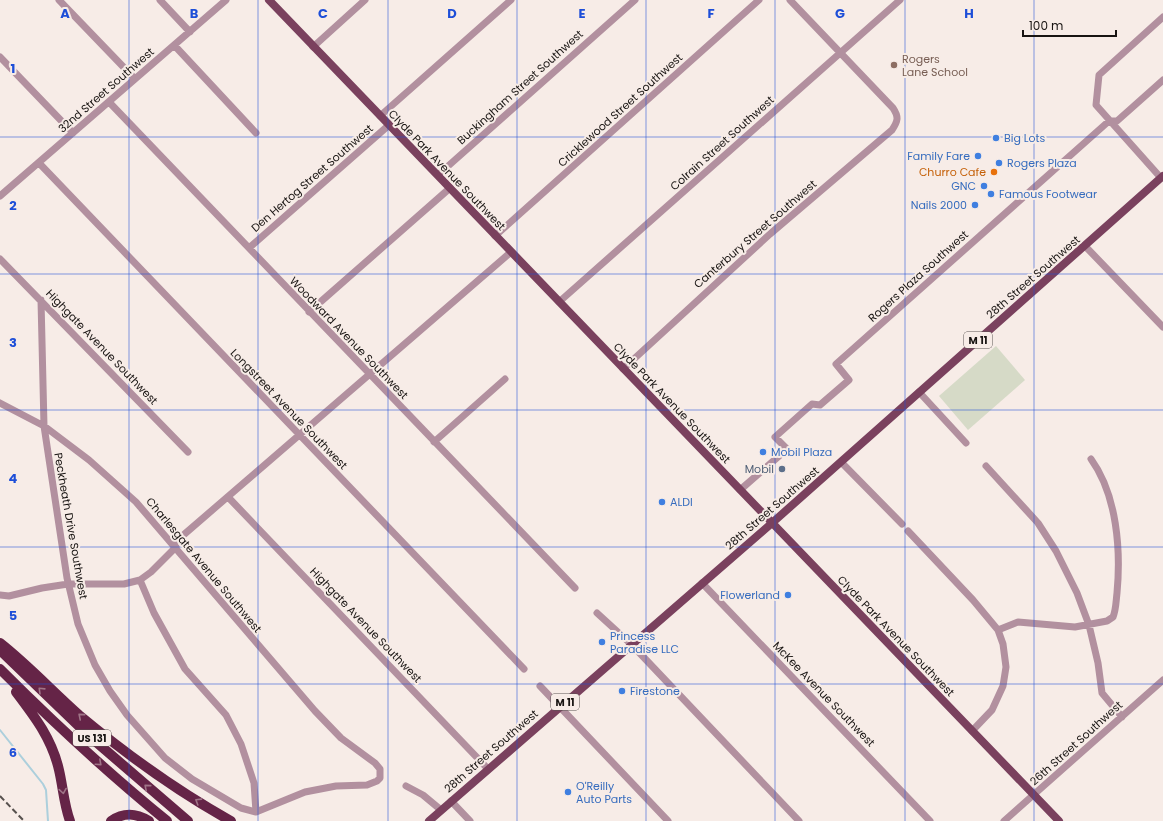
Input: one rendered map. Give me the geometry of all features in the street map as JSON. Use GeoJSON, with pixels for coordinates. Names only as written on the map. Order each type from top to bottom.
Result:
{"type":"FeatureCollection","features":[{"type":"Feature","properties":{"kind":"highway"},"geometry":{"type":"LineString","coordinates":[[0,643],[79,714],[125,751],[190,796],[231,821]]}},
{"type":"Feature","properties":{"kind":"highway","name":"US 131"},"geometry":{"type":"LineString","coordinates":[[0,650],[88,735],[188,821]]}},
{"type":"Feature","properties":{"kind":"highway","name":"US 131"},"geometry":{"type":"LineString","coordinates":[[0,669],[70,737],[127,789],[167,821]]}},
{"type":"Feature","properties":{"kind":"highway"},"geometry":{"type":"LineString","coordinates":[[0,672],[37,719],[47,736],[58,766],[70,821]]}},
{"type":"Feature","properties":{"kind":"highway"},"geometry":{"type":"LineString","coordinates":[[111,821],[128,814],[137,815],[149,821]]}},
{"type":"Feature","properties":{"kind":"main road","name":"Clyde Park Avenue Southwest"},"geometry":{"type":"LineString","coordinates":[[269,0],[1059,821]]}},
{"type":"Feature","properties":{"kind":"main road","name":"28th Street Southwest"},"geometry":{"type":"LineString","coordinates":[[429,821],[772,523],[1162,177]]}},
{"type":"Feature","properties":{"kind":"street"},"geometry":{"type":"LineString","coordinates":[[59,0],[135,80]]}},
{"type":"Feature","properties":{"kind":"street"},"geometry":{"type":"LineString","coordinates":[[160,0],[190,32]]}},
{"type":"Feature","properties":{"kind":"street","name":"32nd Street Southwest"},"geometry":{"type":"LineString","coordinates":[[0,196],[226,0]]}},
{"type":"Feature","properties":{"kind":"street"},"geometry":{"type":"LineString","coordinates":[[313,47],[366,0]]}},
{"type":"Feature","properties":{"kind":"street","name":"Den Hertog Street Southwest"},"geometry":{"type":"LineString","coordinates":[[380,116],[511,0]]}},
{"type":"Feature","properties":{"kind":"street","name":"Buckingham Street Southwest"},"geometry":{"type":"LineString","coordinates":[[438,175],[635,0]]}},
{"type":"Feature","properties":{"kind":"street","name":"Cricklewood Street Southwest"},"geometry":{"type":"LineString","coordinates":[[495,236],[759,0]]}},
{"type":"Feature","properties":{"kind":"street"},"geometry":{"type":"LineString","coordinates":[[790,0],[840,53]]}},
{"type":"Feature","properties":{"kind":"street","name":"Colrain Street Southwest"},"geometry":{"type":"LineString","coordinates":[[559,302],[900,0]]}},
{"type":"Feature","properties":{"kind":"street"},"geometry":{"type":"LineString","coordinates":[[1162,177],[1109,121],[1096,105],[1099,74],[1163,17]]}},
{"type":"Feature","properties":{"kind":"street"},"geometry":{"type":"LineString","coordinates":[[174,46],[256,133]]}},
{"type":"Feature","properties":{"kind":"street","name":"Canterbury Street Southwest"},"geometry":{"type":"LineString","coordinates":[[623,369],[770,234],[892,130],[898,122],[898,115],[893,108],[840,53]]}},
{"type":"Feature","properties":{"kind":"street"},"geometry":{"type":"LineString","coordinates":[[0,57],[73,133]]}},
{"type":"Feature","properties":{"kind":"street","name":"Rogers Plaza Southwest"},"geometry":{"type":"LineString","coordinates":[[740,490],[786,450],[775,437],[812,404],[820,405],[849,380],[836,364],[1109,121],[1117,121],[1163,80]]}},
{"type":"Feature","properties":{"kind":"street","name":"Woodward Avenue Southwest"},"geometry":{"type":"LineString","coordinates":[[109,102],[575,588]]}},
{"type":"Feature","properties":{"kind":"street","name":"Den Hertog Street Southwest"},"geometry":{"type":"LineString","coordinates":[[249,248],[389,125]]}},
{"type":"Feature","properties":{"kind":"street","name":"Longstreet Avenue Southwest"},"geometry":{"type":"LineString","coordinates":[[39,162],[299,436],[524,669]]}},
{"type":"Feature","properties":{"kind":"street"},"geometry":{"type":"LineString","coordinates":[[309,312],[450,188]]}},
{"type":"Feature","properties":{"kind":"street"},"geometry":{"type":"LineString","coordinates":[[1084,246],[1163,326]]}},
{"type":"Feature","properties":{"kind":"street"},"geometry":{"type":"LineString","coordinates":[[0,595],[9,596],[42,588],[68,584],[124,584],[140,580],[151,572],[175,546],[228,497],[511,252]]}},
{"type":"Feature","properties":{"kind":"street","name":"Highgate Avenue Southwest"},"geometry":{"type":"LineString","coordinates":[[0,258],[188,452]]}},
{"type":"Feature","properties":{"kind":"street","name":"Peckheath Drive Southwest"},"geometry":{"type":"LineString","coordinates":[[41,300],[44,426],[68,584],[78,624],[95,665],[127,715],[165,758],[192,779],[241,808],[256,812]]}},
{"type":"Feature","properties":{"kind":"street"},"geometry":{"type":"LineString","coordinates":[[434,442],[505,379]]}},
{"type":"Feature","properties":{"kind":"street"},"geometry":{"type":"LineString","coordinates":[[919,392],[966,443]]}},
{"type":"Feature","properties":{"kind":"street","name":"Charlesgate Avenue Southwest"},"geometry":{"type":"LineString","coordinates":[[0,402],[44,426],[116,482],[175,546],[315,711],[342,738],[380,769],[380,778],[373,783],[367,785],[336,786],[305,792],[256,812]]}},
{"type":"Feature","properties":{"kind":"street"},"geometry":{"type":"LineString","coordinates":[[998,630],[1011,624],[1022,622],[1062,627],[1089,625],[1109,621],[1114,616],[1118,570],[1117,541],[1111,509],[1100,473],[1090,459]]}},
{"type":"Feature","properties":{"kind":"street"},"geometry":{"type":"LineString","coordinates":[[841,462],[902,524]]}},
{"type":"Feature","properties":{"kind":"street"},"geometry":{"type":"LineString","coordinates":[[986,466],[1038,523],[1056,551],[1074,586],[1089,625],[1098,663],[1102,693],[1122,717]]}},
{"type":"Feature","properties":{"kind":"street","name":"Highgate Avenue Southwest"},"geometry":{"type":"LineString","coordinates":[[228,497],[488,769]]}},
{"type":"Feature","properties":{"kind":"street"},"geometry":{"type":"LineString","coordinates":[[908,530],[973,600],[998,630],[1003,644],[1006,667],[1003,686],[992,710],[972,731]]}},
{"type":"Feature","properties":{"kind":"street"},"geometry":{"type":"LineString","coordinates":[[140,580],[185,669],[226,715],[241,744],[254,783],[256,812]]}},
{"type":"Feature","properties":{"kind":"street","name":"McKee Avenue Southwest"},"geometry":{"type":"LineString","coordinates":[[702,583],[930,821]]}},
{"type":"Feature","properties":{"kind":"street"},"geometry":{"type":"LineString","coordinates":[[597,613],[632,645],[799,821]]}},
{"type":"Feature","properties":{"kind":"street","name":"26th Street Southwest"},"geometry":{"type":"LineString","coordinates":[[1004,821],[1163,680]]}},
{"type":"Feature","properties":{"kind":"street"},"geometry":{"type":"LineString","coordinates":[[540,686],[668,821]]}},
{"type":"Feature","properties":{"kind":"street"},"geometry":{"type":"LineString","coordinates":[[406,786],[423,795],[441,810]]}},
{"type":"Feature","properties":{"kind":"street"},"geometry":{"type":"LineString","coordinates":[[451,801],[470,821]]}},
{"type":"Feature","properties":{"kind":"green space"},"geometry":{"type":"Polygon","coordinates":[[[996,346],[1025,380],[968,430],[939,396],[996,346]]]}},
{"type":"Feature","properties":{"kind":"waterway"},"geometry":{"type":"LineString","coordinates":[[0,730],[43,784],[46,790],[48,821]]}},
{"type":"Feature","properties":{"kind":"railway"},"geometry":{"type":"LineString","coordinates":[[0,796],[24,821]]}},
{"type":"Feature","properties":{"kind":"place","name":"Rogers Lane School"},"geometry":{"type":"Point","coordinates":[894,65]}},
{"type":"Feature","properties":{"kind":"place","name":"Big Lots"},"geometry":{"type":"Point","coordinates":[996,138]}},
{"type":"Feature","properties":{"kind":"place","name":"Family Fare"},"geometry":{"type":"Point","coordinates":[978,156]}},
{"type":"Feature","properties":{"kind":"place","name":"Rogers Plaza"},"geometry":{"type":"Point","coordinates":[999,163]}},
{"type":"Feature","properties":{"kind":"place","name":"Churro Cafe"},"geometry":{"type":"Point","coordinates":[994,172]}},
{"type":"Feature","properties":{"kind":"place","name":"GNC"},"geometry":{"type":"Point","coordinates":[984,186]}},
{"type":"Feature","properties":{"kind":"place","name":"Famous Footwear"},"geometry":{"type":"Point","coordinates":[991,194]}},
{"type":"Feature","properties":{"kind":"place","name":"Nails 2000"},"geometry":{"type":"Point","coordinates":[975,205]}},
{"type":"Feature","properties":{"kind":"place","name":"Mobil Plaza"},"geometry":{"type":"Point","coordinates":[763,452]}},
{"type":"Feature","properties":{"kind":"place","name":"Mobil"},"geometry":{"type":"Point","coordinates":[782,469]}},
{"type":"Feature","properties":{"kind":"place","name":"ALDI"},"geometry":{"type":"Point","coordinates":[662,502]}},
{"type":"Feature","properties":{"kind":"place","name":"Flowerland"},"geometry":{"type":"Point","coordinates":[788,595]}},
{"type":"Feature","properties":{"kind":"place","name":"Princess Paradise LLC"},"geometry":{"type":"Point","coordinates":[602,642]}},
{"type":"Feature","properties":{"kind":"place","name":"Firestone"},"geometry":{"type":"Point","coordinates":[622,691]}},
{"type":"Feature","properties":{"kind":"place","name":"O'Reilly Auto Parts"},"geometry":{"type":"Point","coordinates":[568,792]}}]}
